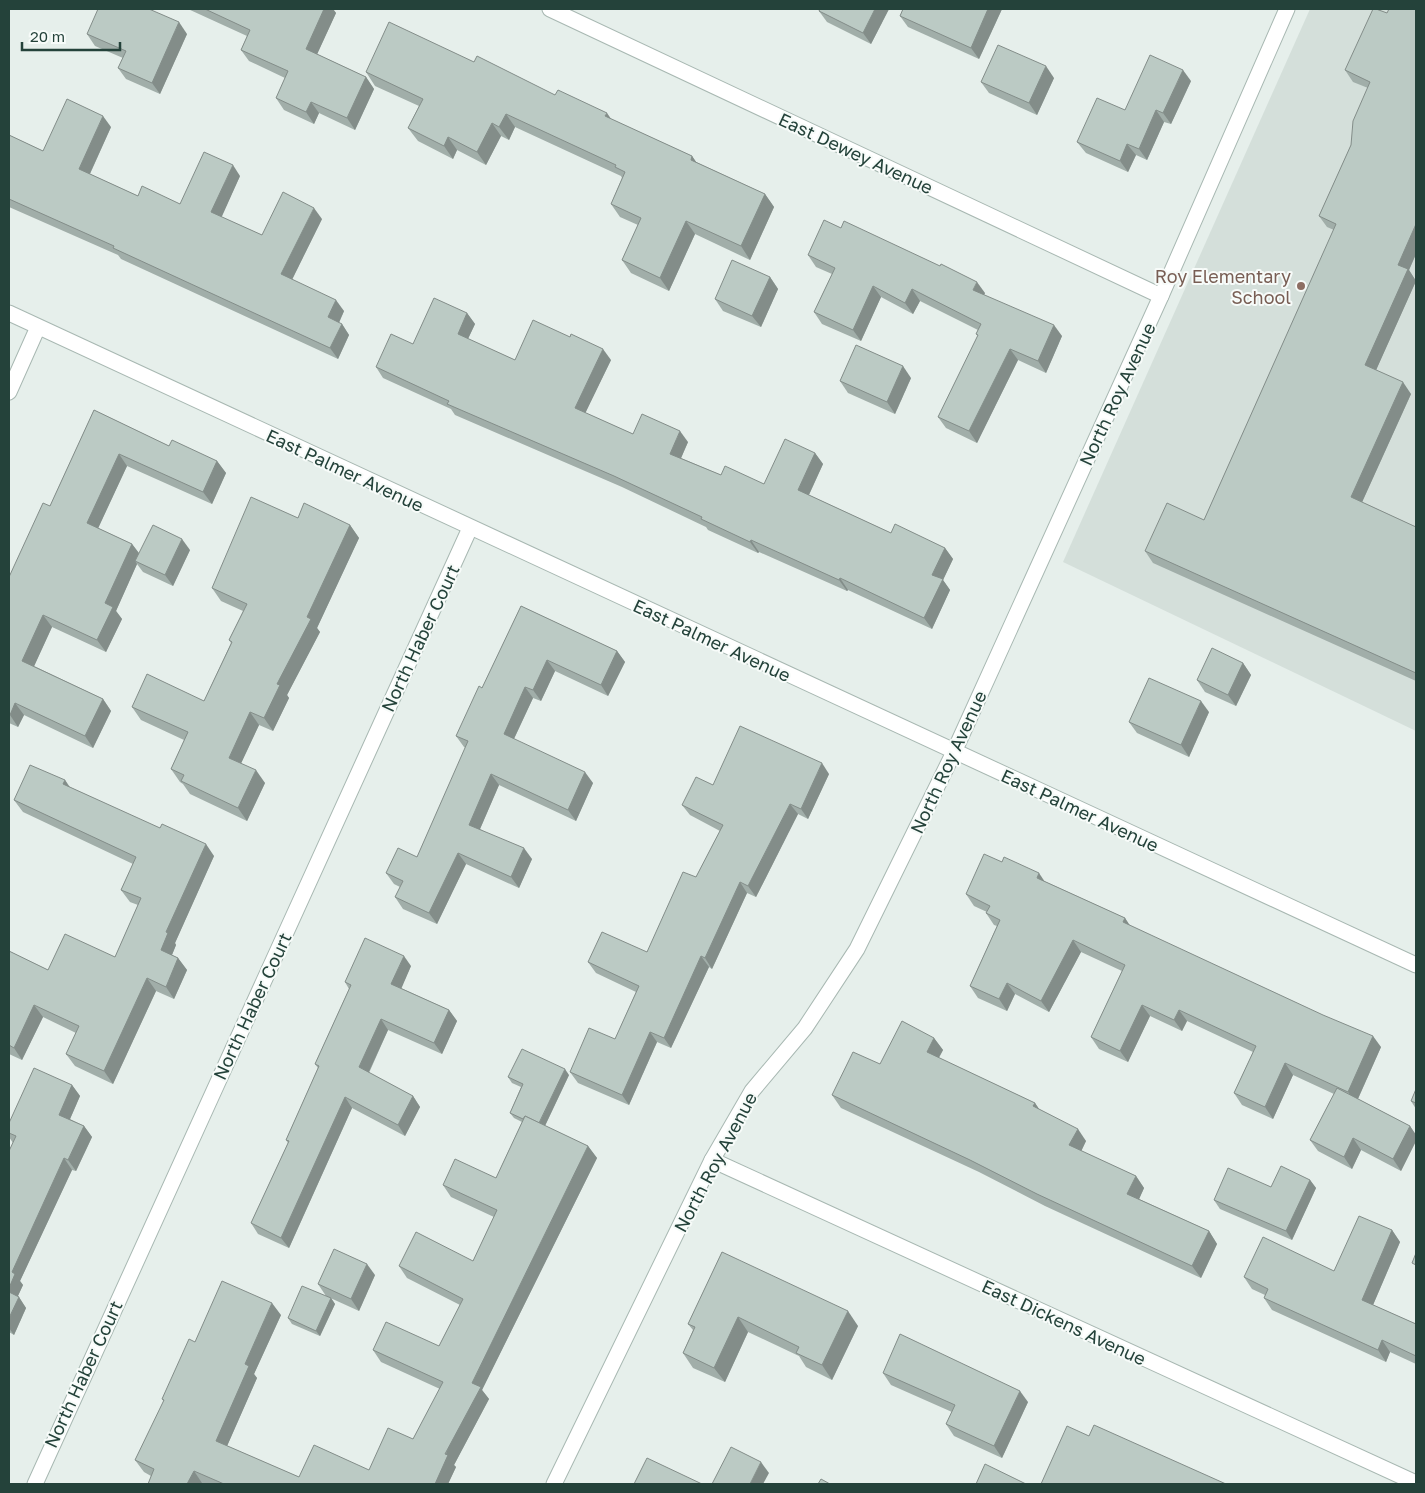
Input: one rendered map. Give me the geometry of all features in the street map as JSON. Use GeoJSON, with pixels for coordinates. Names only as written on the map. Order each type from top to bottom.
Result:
{"type":"FeatureCollection","features":[{"type":"Feature","properties":{"kind":"street","name":"East Dewey Avenue"},"geometry":{"type":"LineString","coordinates":[[550,9],[1161,296]]}},
{"type":"Feature","properties":{"kind":"street","name":"North Roy Avenue"},"geometry":{"type":"LineString","coordinates":[[554,1484],[712,1160],[752,1091],[805,1028],[857,949],[954,752],[1161,296],[1287,9]]}},
{"type":"Feature","properties":{"kind":"street","name":"East Palmer Avenue"},"geometry":{"type":"LineString","coordinates":[[9,314],[1416,966]]}},
{"type":"Feature","properties":{"kind":"street"},"geometry":{"type":"LineString","coordinates":[[9,392],[38,327]]}},
{"type":"Feature","properties":{"kind":"street","name":"North Haber Court"},"geometry":{"type":"LineString","coordinates":[[34,1484],[470,528]]}},
{"type":"Feature","properties":{"kind":"street","name":"East Dickens Avenue"},"geometry":{"type":"LineString","coordinates":[[712,1160],[1416,1483]]}},
{"type":"Feature","properties":{"kind":"shaded area","name":"Roy Elementary School"},"geometry":{"type":"Polygon","coordinates":[[[1310,9],[1416,9],[1416,731],[1063,562],[1310,9]]]}},
{"type":"Feature","properties":{"kind":"building"},"geometry":{"type":"Polygon","coordinates":[[[98,9],[149,9],[179,22],[152,83],[118,68],[126,51],[87,34],[98,9]]]}},
{"type":"Feature","properties":{"kind":"building"},"geometry":{"type":"Polygon","coordinates":[[[205,9],[324,9],[306,49],[366,77],[347,118],[311,102],[306,112],[276,98],[288,71],[241,50],[250,30],[205,9]]]}},
{"type":"Feature","properties":{"kind":"building"},"geometry":{"type":"Polygon","coordinates":[[[820,9],[875,9],[863,33],[819,11],[820,9]]]}},
{"type":"Feature","properties":{"kind":"building"},"geometry":{"type":"Polygon","coordinates":[[[903,9],[988,9],[971,48],[900,16],[903,9]]]}},
{"type":"Feature","properties":{"kind":"building"},"geometry":{"type":"Polygon","coordinates":[[[1373,9],[1387,13],[1389,9],[1416,9],[1416,224],[1398,265],[1408,269],[1365,365],[1403,382],[1351,497],[1416,527],[1416,673],[1145,551],[1167,503],[1204,520],[1336,224],[1319,216],[1351,145],[1353,121],[1370,82],[1345,70],[1373,9]]]}},
{"type":"Feature","properties":{"kind":"building"},"geometry":{"type":"Polygon","coordinates":[[[389,22],[474,62],[477,56],[555,95],[558,90],[607,113],[605,116],[692,156],[691,160],[765,194],[741,246],[686,221],[660,278],[622,260],[641,218],[611,204],[625,172],[615,167],[616,165],[506,114],[499,127],[492,123],[477,152],[448,137],[444,146],[408,128],[423,99],[366,72],[389,22]]]}},
{"type":"Feature","properties":{"kind":"building"},"geometry":{"type":"Polygon","coordinates":[[[998,45],[1046,66],[1029,103],[981,82],[998,45]]]}},
{"type":"Feature","properties":{"kind":"building"},"geometry":{"type":"Polygon","coordinates":[[[1150,55],[1183,70],[1163,113],[1156,110],[1139,149],[1127,144],[1120,161],[1077,142],[1097,98],[1125,110],[1150,55]]]}},
{"type":"Feature","properties":{"kind":"building"},"geometry":{"type":"Polygon","coordinates":[[[67,99],[103,116],[79,169],[138,196],[142,186],[180,204],[204,152],[233,165],[211,212],[262,235],[283,192],[314,208],[281,274],[336,300],[328,317],[342,324],[330,348],[113,248],[114,246],[9,199],[9,135],[43,151],[67,99]]]}},
{"type":"Feature","properties":{"kind":"building"},"geometry":{"type":"Polygon","coordinates":[[[824,220],[841,228],[844,221],[940,266],[941,264],[977,282],[973,290],[1054,325],[1038,361],[1010,349],[969,431],[938,417],[978,335],[976,334],[981,324],[912,289],[905,303],[873,286],[853,330],[814,312],[835,268],[808,255],[824,220]]]}},
{"type":"Feature","properties":{"kind":"building"},"geometry":{"type":"Polygon","coordinates":[[[732,260],[770,277],[752,316],[715,299],[732,260]]]}},
{"type":"Feature","properties":{"kind":"building"},"geometry":{"type":"Polygon","coordinates":[[[434,298],[467,313],[458,334],[515,360],[533,320],[570,337],[571,334],[603,349],[575,408],[633,434],[642,414],[680,431],[670,454],[721,475],[725,466],[764,484],[785,439],[815,453],[798,490],[891,533],[895,524],[945,548],[932,575],[943,579],[924,618],[840,578],[839,580],[751,540],[750,542],[701,519],[702,517],[614,476],[447,404],[449,401],[376,367],[391,334],[413,344],[434,298]]]}},
{"type":"Feature","properties":{"kind":"building"},"geometry":{"type":"Polygon","coordinates":[[[856,345],[903,366],[887,402],[840,381],[856,345]]]}},
{"type":"Feature","properties":{"kind":"building"},"geometry":{"type":"Polygon","coordinates":[[[94,410],[169,446],[172,440],[217,461],[203,492],[119,454],[87,523],[132,544],[105,603],[113,607],[97,640],[43,615],[22,661],[103,699],[85,736],[15,703],[9,714],[9,577],[43,503],[50,506],[94,410]]]}},
{"type":"Feature","properties":{"kind":"building"},"geometry":{"type":"Polygon","coordinates":[[[251,497],[298,518],[304,503],[350,525],[307,617],[311,619],[277,684],[280,685],[264,718],[250,712],[229,758],[256,770],[238,808],[181,781],[184,775],[171,769],[188,732],[132,707],[147,674],[204,701],[232,642],[229,640],[247,604],[212,588],[251,497]]]}},
{"type":"Feature","properties":{"kind":"building"},"geometry":{"type":"Polygon","coordinates":[[[153,525],[182,539],[165,575],[135,561],[153,525]]]}},
{"type":"Feature","properties":{"kind":"building"},"geometry":{"type":"Polygon","coordinates":[[[521,606],[617,651],[601,685],[547,660],[533,690],[525,687],[504,734],[585,772],[568,810],[491,774],[469,825],[524,848],[511,877],[458,853],[429,913],[395,897],[403,881],[386,873],[398,848],[417,857],[468,741],[456,736],[479,686],[482,688],[521,606]]]}},
{"type":"Feature","properties":{"kind":"building"},"geometry":{"type":"Polygon","coordinates":[[[1212,648],[1243,663],[1228,695],[1197,680],[1212,648]]]}},
{"type":"Feature","properties":{"kind":"building"},"geometry":{"type":"Polygon","coordinates":[[[1149,678],[1201,701],[1181,745],[1129,722],[1149,678]]]}},
{"type":"Feature","properties":{"kind":"building"},"geometry":{"type":"Polygon","coordinates":[[[740,726],[822,763],[801,809],[790,804],[748,886],[740,882],[705,958],[701,956],[664,1038],[650,1032],[622,1095],[570,1072],[589,1028],[615,1039],[639,986],[588,962],[602,932],[647,952],[683,872],[696,877],[723,825],[682,805],[696,777],[713,785],[740,726]]]}},
{"type":"Feature","properties":{"kind":"building"},"geometry":{"type":"Polygon","coordinates":[[[30,765],[65,780],[63,784],[160,828],[162,824],[206,844],[166,932],[168,933],[161,950],[178,958],[166,987],[147,978],[104,1071],[66,1054],[79,1026],[34,1005],[14,1048],[9,1045],[9,951],[48,970],[65,934],[115,957],[141,898],[121,890],[136,857],[14,800],[30,765]]]}},
{"type":"Feature","properties":{"kind":"building"},"geometry":{"type":"Polygon","coordinates":[[[984,854],[1002,862],[1004,857],[1039,873],[1037,878],[1125,918],[1123,922],[1323,1015],[1373,1036],[1348,1092],[1285,1063],[1265,1107],[1234,1093],[1256,1046],[1179,1010],[1174,1020],[1142,1005],[1120,1051],[1091,1037],[1125,965],[1073,940],[1041,1001],[1007,983],[999,999],[970,986],[1000,920],[986,913],[990,906],[966,894],[984,854]]]}},
{"type":"Feature","properties":{"kind":"building"},"geometry":{"type":"Polygon","coordinates":[[[365,938],[404,956],[391,984],[449,1010],[434,1043],[381,1019],[359,1067],[413,1096],[398,1125],[345,1097],[281,1238],[251,1223],[289,1141],[286,1140],[319,1066],[315,1064],[351,985],[345,982],[365,938]]]}},
{"type":"Feature","properties":{"kind":"building"},"geometry":{"type":"Polygon","coordinates":[[[902,1021],[934,1038],[927,1052],[1035,1103],[1033,1106],[1078,1129],[1069,1145],[1136,1176],[1127,1194],[1209,1231],[1192,1266],[832,1095],[853,1052],[880,1064],[902,1021]]]}},
{"type":"Feature","properties":{"kind":"building"},"geometry":{"type":"Polygon","coordinates":[[[522,1049],[565,1069],[539,1123],[525,1116],[523,1119],[510,1113],[523,1084],[508,1077],[522,1049]]]}},
{"type":"Feature","properties":{"kind":"building"},"geometry":{"type":"Polygon","coordinates":[[[34,1068],[72,1085],[59,1115],[84,1126],[68,1160],[64,1158],[12,1272],[15,1274],[9,1288],[9,1151],[16,1136],[9,1133],[9,1123],[34,1068]]]}},
{"type":"Feature","properties":{"kind":"building"},"geometry":{"type":"Polygon","coordinates":[[[1337,1088],[1410,1126],[1393,1159],[1353,1138],[1344,1157],[1310,1140],[1337,1088]]]}},
{"type":"Feature","properties":{"kind":"building"},"geometry":{"type":"Polygon","coordinates":[[[1416,1089],[1416,1103],[1411,1101],[1416,1089]]]}},
{"type":"Feature","properties":{"kind":"building"},"geometry":{"type":"Polygon","coordinates":[[[525,1116],[588,1146],[472,1383],[481,1387],[445,1454],[448,1455],[435,1484],[224,1484],[194,1471],[187,1484],[148,1484],[154,1469],[135,1460],[164,1400],[162,1399],[189,1339],[195,1342],[222,1281],[272,1303],[245,1364],[249,1366],[216,1441],[299,1477],[314,1445],[369,1470],[388,1428],[413,1439],[443,1382],[373,1350],[386,1322],[439,1346],[463,1299],[399,1266],[416,1232],[473,1261],[497,1210],[443,1185],[455,1159],[496,1178],[525,1116]]]}},
{"type":"Feature","properties":{"kind":"building"},"geometry":{"type":"Polygon","coordinates":[[[1281,1166],[1310,1180],[1286,1231],[1214,1200],[1228,1168],[1271,1187],[1281,1166]]]}},
{"type":"Feature","properties":{"kind":"building"},"geometry":{"type":"Polygon","coordinates":[[[1359,1216],[1392,1230],[1362,1300],[1416,1324],[1416,1356],[1382,1340],[1378,1350],[1264,1298],[1268,1289],[1244,1277],[1263,1237],[1334,1271],[1359,1216]]]}},
{"type":"Feature","properties":{"kind":"building"},"geometry":{"type":"Polygon","coordinates":[[[334,1249],[367,1264],[351,1299],[318,1284],[334,1249]]]}},
{"type":"Feature","properties":{"kind":"building"},"geometry":{"type":"Polygon","coordinates":[[[722,1252],[848,1311],[822,1365],[796,1353],[799,1347],[738,1317],[714,1368],[683,1353],[695,1327],[688,1324],[722,1252]]]}},
{"type":"Feature","properties":{"kind":"building"},"geometry":{"type":"Polygon","coordinates":[[[1416,1253],[1416,1265],[1412,1263],[1416,1253]]]}},
{"type":"Feature","properties":{"kind":"building"},"geometry":{"type":"Polygon","coordinates":[[[302,1286],[331,1298],[316,1331],[288,1318],[302,1286]]]}},
{"type":"Feature","properties":{"kind":"building"},"geometry":{"type":"Polygon","coordinates":[[[9,1292],[19,1297],[9,1318],[9,1292]]]}},
{"type":"Feature","properties":{"kind":"building"},"geometry":{"type":"Polygon","coordinates":[[[900,1334],[1020,1391],[994,1446],[946,1424],[955,1405],[883,1373],[900,1334]]]}},
{"type":"Feature","properties":{"kind":"building"},"geometry":{"type":"Polygon","coordinates":[[[1094,1425],[1226,1484],[1041,1484],[1067,1426],[1089,1436],[1094,1425]]]}},
{"type":"Feature","properties":{"kind":"building"},"geometry":{"type":"Polygon","coordinates":[[[731,1447],[761,1462],[750,1484],[712,1484],[731,1447]]]}},
{"type":"Feature","properties":{"kind":"building"},"geometry":{"type":"Polygon","coordinates":[[[647,1458],[702,1484],[634,1484],[647,1458]]]}},
{"type":"Feature","properties":{"kind":"building"},"geometry":{"type":"Polygon","coordinates":[[[985,1464],[1026,1484],[976,1484],[985,1464]]]}},
{"type":"Feature","properties":{"kind":"building"},"geometry":{"type":"Polygon","coordinates":[[[821,1479],[830,1484],[818,1484],[821,1479]]]}},
{"type":"Feature","properties":{"kind":"place","name":"Roy Elementary School"},"geometry":{"type":"Point","coordinates":[1301,286]}}]}
